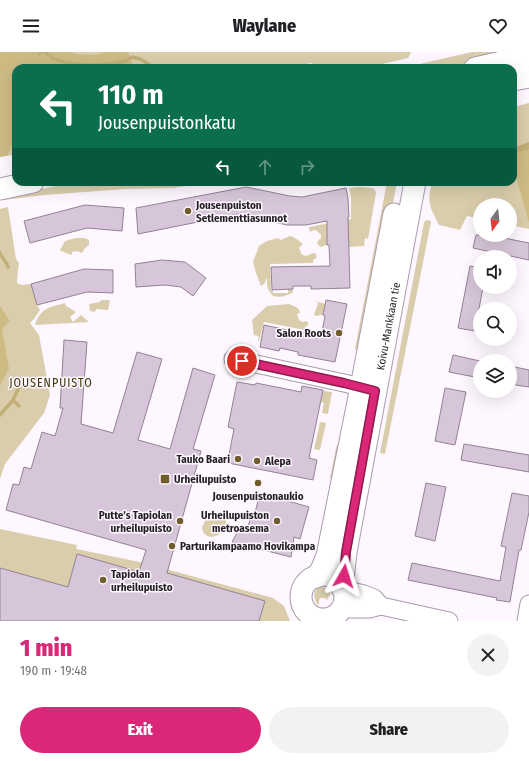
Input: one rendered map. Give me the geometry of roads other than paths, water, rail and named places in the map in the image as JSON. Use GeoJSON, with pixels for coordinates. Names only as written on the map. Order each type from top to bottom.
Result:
{"type":"FeatureCollection","features":[{"type":"Feature","properties":{"kind":"main road"},"geometry":{"type":"LineString","coordinates":[[493,64],[529,56]]}},
{"type":"Feature","properties":{"kind":"main road"},"geometry":{"type":"LineString","coordinates":[[517,79],[529,77]]}},
{"type":"Feature","properties":{"kind":"main road"},"geometry":{"type":"LineString","coordinates":[[0,189],[14,186]]}},
{"type":"Feature","properties":{"kind":"main road","name":"Koivu-Mankkaan tie"},"geometry":{"type":"LineString","coordinates":[[338,605],[368,389],[399,186]]}},
{"type":"Feature","properties":{"kind":"main road","name":"Koivu-Mankkaan tie"},"geometry":{"type":"LineString","coordinates":[[317,577],[327,556],[368,389],[414,186]]}},
{"type":"Feature","properties":{"kind":"main road"},"geometry":{"type":"LineString","coordinates":[[317,577],[332,577],[340,583],[338,605],[327,619],[318,619],[309,614],[307,616],[301,600],[303,588],[309,581],[317,577]]}},
{"type":"Feature","properties":{"kind":"street"},"geometry":{"type":"LineString","coordinates":[[233,359],[368,389]]}},
{"type":"Feature","properties":{"kind":"street"},"geometry":{"type":"LineString","coordinates":[[526,621],[529,604]]}},
{"type":"Feature","properties":{"kind":"street"},"geometry":{"type":"LineString","coordinates":[[338,605],[369,608],[381,606],[449,621]]}},
{"type":"Feature","properties":{"kind":"waterway"},"geometry":{"type":"LineString","coordinates":[[45,52],[60,61],[77,64]]}},
{"type":"Feature","properties":{"kind":"waterway"},"geometry":{"type":"LineString","coordinates":[[114,64],[132,57],[140,59],[148,64]]}},
{"type":"Feature","properties":{"kind":"waterway"},"geometry":{"type":"LineString","coordinates":[[0,253],[8,267]]}},
{"type":"Feature","properties":{"kind":"waterway"},"geometry":{"type":"LineString","coordinates":[[0,415],[13,400],[20,385]]}},
{"type":"Feature","properties":{"kind":"waterway"},"geometry":{"type":"LineString","coordinates":[[13,400],[19,406]]}},
{"type":"Feature","properties":{"kind":"place","name":"Jousenpuiston Setlementtiasunnot"},"geometry":{"type":"Point","coordinates":[188,211]}},
{"type":"Feature","properties":{"kind":"place","name":"Salon Roots"},"geometry":{"type":"Point","coordinates":[339,333]}},
{"type":"Feature","properties":{"kind":"place","name":"Tauko Baari"},"geometry":{"type":"Point","coordinates":[238,459]}},
{"type":"Feature","properties":{"kind":"place","name":"Alepa"},"geometry":{"type":"Point","coordinates":[257,461]}},
{"type":"Feature","properties":{"kind":"place","name":"Urheilupuisto"},"geometry":{"type":"Point","coordinates":[165,479]}},
{"type":"Feature","properties":{"kind":"place","name":"Jousenpuistonaukio"},"geometry":{"type":"Point","coordinates":[258,483]}},
{"type":"Feature","properties":{"kind":"place","name":"Putte’s Tapiolan urheilupuisto"},"geometry":{"type":"Point","coordinates":[180,521]}},
{"type":"Feature","properties":{"kind":"place","name":"Urheilupuiston metroasema"},"geometry":{"type":"Point","coordinates":[277,521]}},
{"type":"Feature","properties":{"kind":"place","name":"Parturikampaamo Hovikampa"},"geometry":{"type":"Point","coordinates":[172,546]}},
{"type":"Feature","properties":{"kind":"place","name":"Tapiolan urheilupuisto"},"geometry":{"type":"Point","coordinates":[103,580]}},
{"type":"Feature","properties":{"kind":"district","name":"JOUSENPUISTO"},"geometry":{"type":"Point","coordinates":[51,383]}}]}
